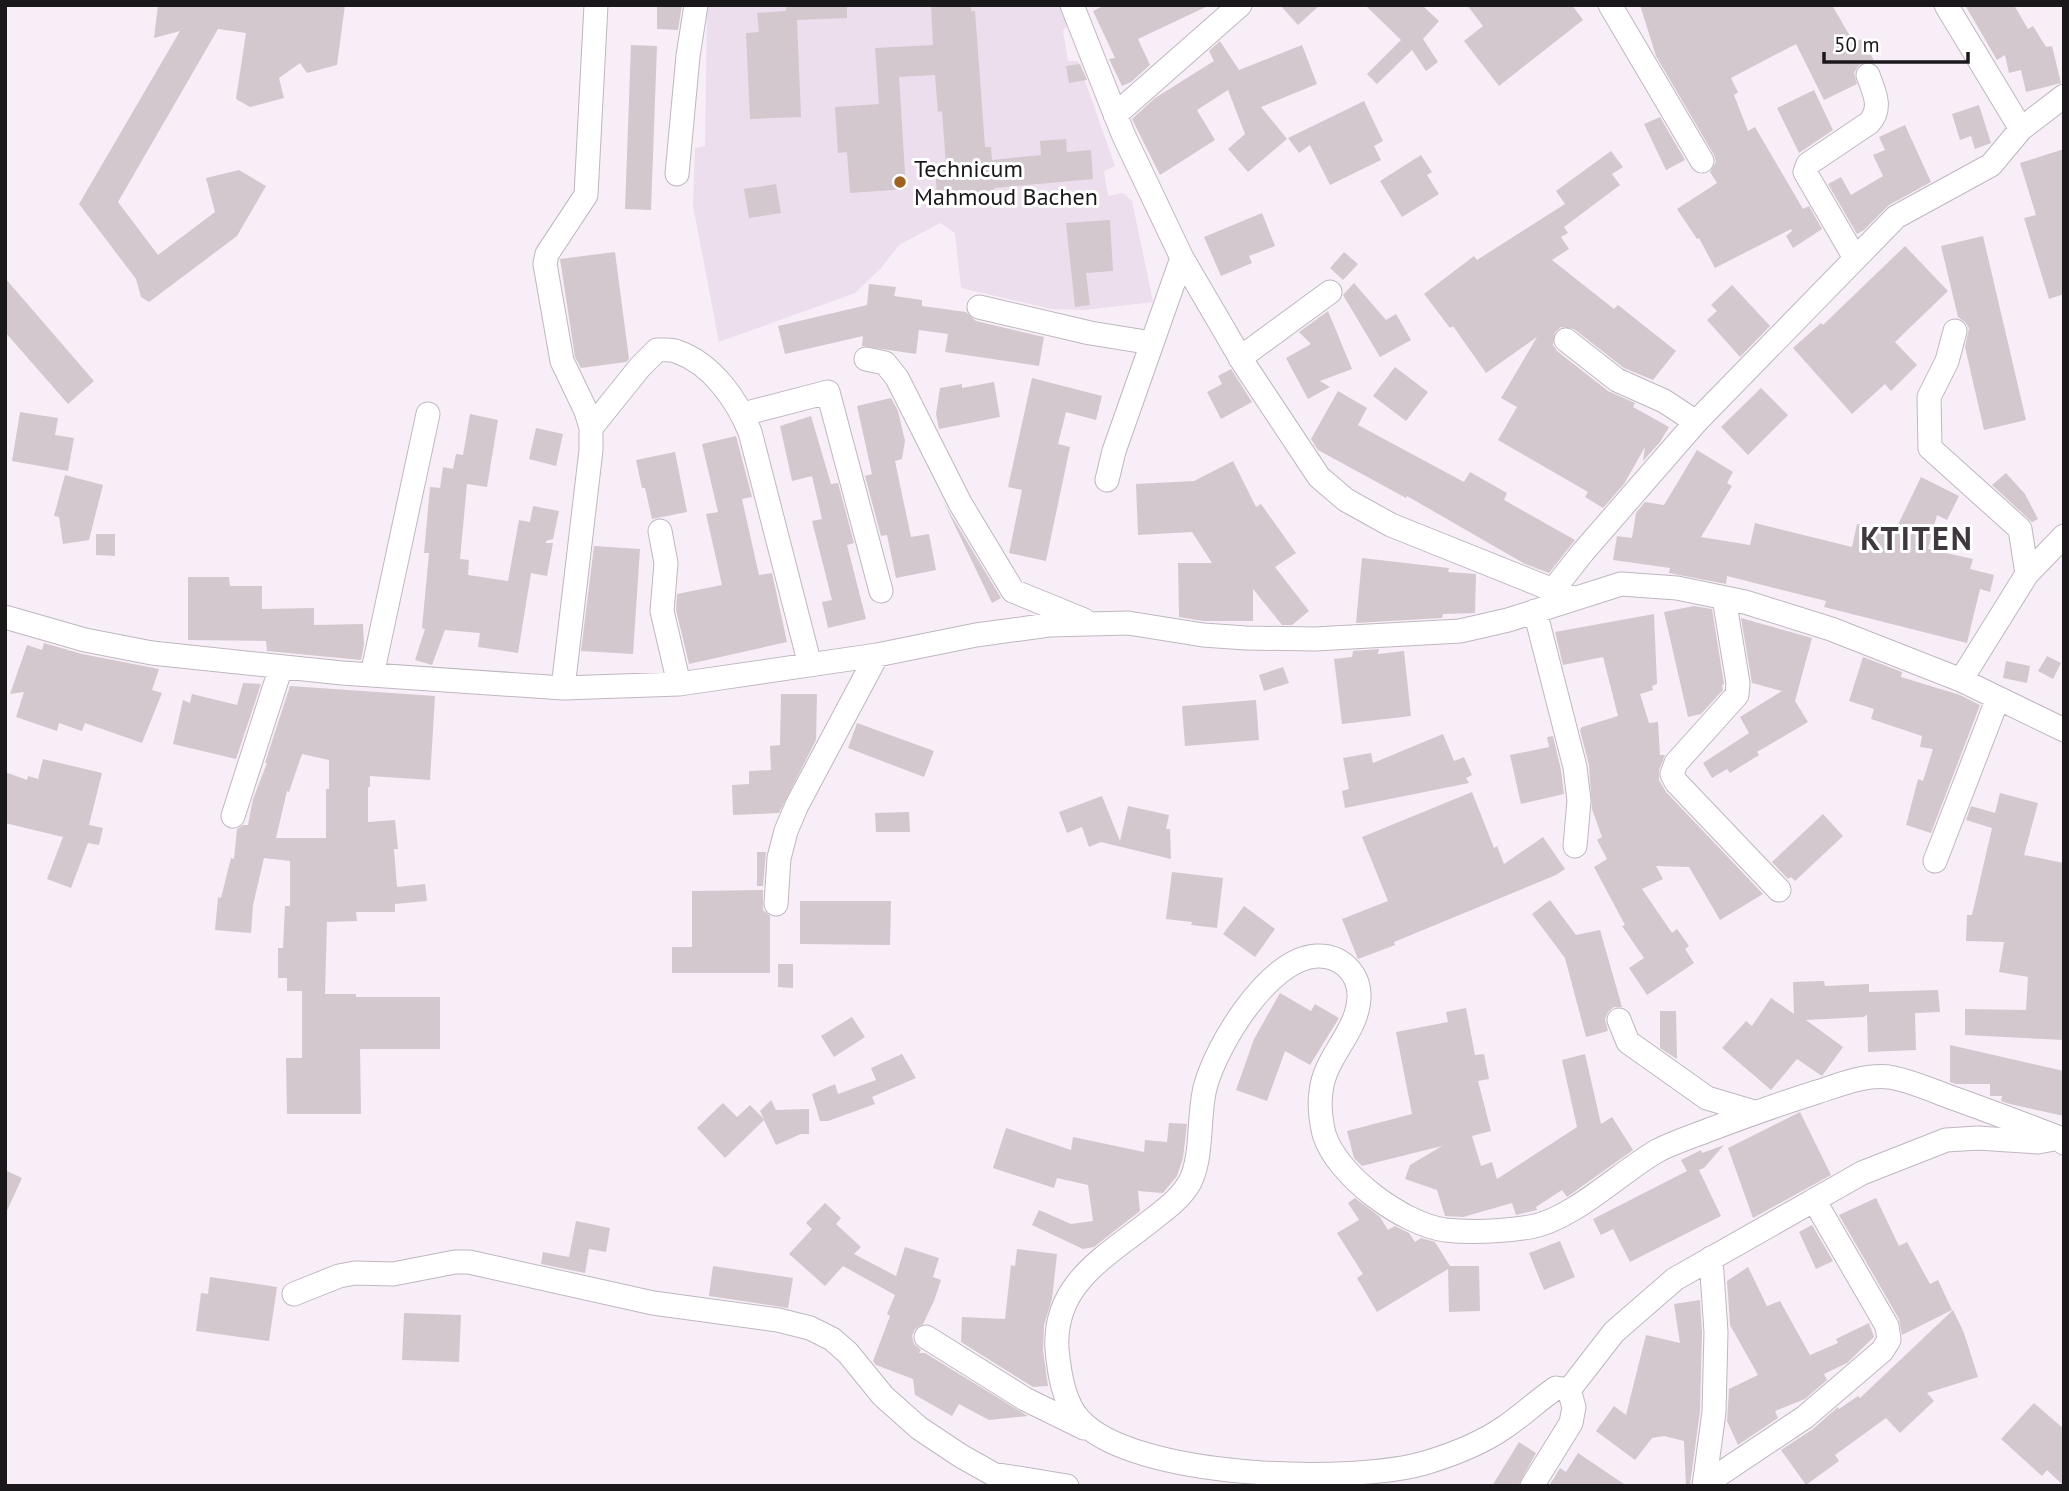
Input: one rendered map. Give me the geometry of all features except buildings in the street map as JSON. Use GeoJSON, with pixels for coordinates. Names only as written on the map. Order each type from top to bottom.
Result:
{"type":"FeatureCollection","features":[{"type":"Feature","properties":{"kind":"street"},"geometry":{"type":"LineString","coordinates":[[563,688],[591,450],[591,428],[586,411],[562,361],[545,264],[547,254],[586,195],[596,5]]}},
{"type":"Feature","properties":{"kind":"street"},"geometry":{"type":"LineString","coordinates":[[677,174],[688,56],[696,5]]}},
{"type":"Feature","properties":{"kind":"street"},"geometry":{"type":"LineString","coordinates":[[1072,5],[1115,115],[1182,258],[1240,358],[1319,477],[1346,500],[1391,524],[1563,594]]}},
{"type":"Feature","properties":{"kind":"street"},"geometry":{"type":"LineString","coordinates":[[1115,115],[1240,5]]}},
{"type":"Feature","properties":{"kind":"street"},"geometry":{"type":"LineString","coordinates":[[1610,5],[1702,161]]}},
{"type":"Feature","properties":{"kind":"street"},"geometry":{"type":"LineString","coordinates":[[1946,5],[2021,129]]}},
{"type":"Feature","properties":{"kind":"street"},"geometry":{"type":"LineString","coordinates":[[1855,258],[1805,172],[1808,164],[1875,117],[1876,98],[1868,75]]}},
{"type":"Feature","properties":{"kind":"street"},"geometry":{"type":"LineString","coordinates":[[1563,594],[1583,552],[1696,422],[1896,217],[1991,165],[2021,129],[2064,96]]}},
{"type":"Feature","properties":{"kind":"street"},"geometry":{"type":"LineString","coordinates":[[1107,480],[1114,451],[1182,258]]}},
{"type":"Feature","properties":{"kind":"street"},"geometry":{"type":"LineString","coordinates":[[1240,358],[1330,292]]}},
{"type":"Feature","properties":{"kind":"street"},"geometry":{"type":"LineString","coordinates":[[979,307],[1090,333],[1152,343]]}},
{"type":"Feature","properties":{"kind":"street"},"geometry":{"type":"LineString","coordinates":[[1955,331],[1947,361],[1929,397],[1930,448],[2020,529],[2027,574]]}},
{"type":"Feature","properties":{"kind":"street"},"geometry":{"type":"LineString","coordinates":[[1566,340],[1617,380],[1664,401],[1696,422]]}},
{"type":"Feature","properties":{"kind":"street"},"geometry":{"type":"LineString","coordinates":[[591,428],[656,350],[676,350],[700,362],[723,386],[743,414],[750,432],[810,665]]}},
{"type":"Feature","properties":{"kind":"street"},"geometry":{"type":"LineString","coordinates":[[866,359],[885,363],[897,378],[960,503],[1013,591],[1093,624]]}},
{"type":"Feature","properties":{"kind":"street"},"geometry":{"type":"LineString","coordinates":[[743,414],[828,392],[881,591]]}},
{"type":"Feature","properties":{"kind":"street"},"geometry":{"type":"LineString","coordinates":[[372,675],[428,414]]}},
{"type":"Feature","properties":{"kind":"street"},"geometry":{"type":"LineString","coordinates":[[660,531],[666,563],[662,611],[679,684]]}},
{"type":"Feature","properties":{"kind":"street"},"geometry":{"type":"LineString","coordinates":[[1961,680],[2027,574],[2064,536]]}},
{"type":"Feature","properties":{"kind":"street"},"geometry":{"type":"LineString","coordinates":[[5,618],[85,640],[152,653],[372,675],[563,688],[679,684],[877,655],[975,635],[1049,625],[1128,623],[1203,635],[1315,639],[1460,631],[1535,611],[1563,594],[1621,584],[1677,588],[1724,598],[1831,629],[1961,680],[2064,730]]}},
{"type":"Feature","properties":{"kind":"street"},"geometry":{"type":"LineString","coordinates":[[1724,598],[1738,683],[1737,695],[1675,763],[1672,774],[1676,782],[1779,890]]}},
{"type":"Feature","properties":{"kind":"street"},"geometry":{"type":"LineString","coordinates":[[1535,611],[1574,767],[1579,801],[1575,846]]}},
{"type":"Feature","properties":{"kind":"street"},"geometry":{"type":"LineString","coordinates":[[776,904],[779,859],[786,831],[797,804],[877,655]]}},
{"type":"Feature","properties":{"kind":"street"},"geometry":{"type":"LineString","coordinates":[[233,817],[282,667]]}},
{"type":"Feature","properties":{"kind":"street"},"geometry":{"type":"LineString","coordinates":[[1935,861],[1998,698]]}},
{"type":"Feature","properties":{"kind":"street"},"geometry":{"type":"LineString","coordinates":[[1098,1435],[1076,1416],[1064,1390],[1057,1348],[1059,1312],[1073,1285],[1176,1200],[1192,1178],[1205,1087],[1221,1047],[1241,1016],[1273,978],[1298,960],[1322,955],[1346,965],[1358,983],[1360,1001],[1355,1020],[1329,1062],[1321,1087],[1325,1138],[1342,1164],[1368,1191],[1403,1214],[1442,1230],[1536,1226],[1564,1214],[1660,1149],[1754,1112],[1855,1080],[1887,1077],[1930,1090],[2062,1139]]}},
{"type":"Feature","properties":{"kind":"street"},"geometry":{"type":"LineString","coordinates":[[1619,1020],[1628,1042],[1707,1098],[1754,1112]]}},
{"type":"Feature","properties":{"kind":"street"},"geometry":{"type":"LineString","coordinates":[[1569,1390],[1614,1332],[1675,1279],[1862,1173],[1946,1140],[1978,1138],[2038,1142],[2062,1139]]}},
{"type":"Feature","properties":{"kind":"street"},"geometry":{"type":"LineString","coordinates":[[1704,1485],[1805,1417],[1882,1350],[1889,1340],[1887,1326],[1814,1200]]}},
{"type":"Feature","properties":{"kind":"street"},"geometry":{"type":"LineString","coordinates":[[1704,1485],[1714,1412],[1716,1332],[1711,1258]]}},
{"type":"Feature","properties":{"kind":"street"},"geometry":{"type":"LineString","coordinates":[[294,1294],[339,1276],[355,1273],[393,1275],[455,1262],[469,1262],[653,1303],[754,1316],[810,1328],[832,1339],[848,1353],[883,1396],[919,1428],[961,1456],[993,1474],[1067,1486]]}},
{"type":"Feature","properties":{"kind":"street"},"geometry":{"type":"LineString","coordinates":[[926,1337],[1025,1399],[1098,1435],[1131,1449],[1260,1479],[1383,1472],[1407,1467],[1467,1448],[1504,1428],[1556,1388],[1569,1390]]}},
{"type":"Feature","properties":{"kind":"street"},"geometry":{"type":"LineString","coordinates":[[1532,1486],[1571,1423],[1574,1407],[1569,1390]]}},
{"type":"Feature","properties":{"kind":"street"},"geometry":{"type":"LineString","coordinates":[[1375,1486],[1407,1467]]}},
{"type":"Feature","properties":{"kind":"shaded area","name":"Technicum Mahmoud Bachen"},"geometry":{"type":"Polygon","coordinates":[[[710,5],[1063,5],[1069,23],[1063,31],[1068,61],[1078,61],[1115,166],[1104,171],[1108,196],[1123,193],[1132,201],[1153,302],[1085,310],[1051,309],[961,288],[955,233],[940,223],[899,245],[881,268],[855,293],[719,342],[693,206],[695,148],[705,146],[707,9],[710,5]]]}},
{"type":"Feature","properties":{"kind":"place","name":"Technicum Mahmoud Bachen"},"geometry":{"type":"Point","coordinates":[900,182]}},
{"type":"Feature","properties":{"kind":"district","name":"KTITEN"},"geometry":{"type":"Point","coordinates":[1917,538]}}]}
